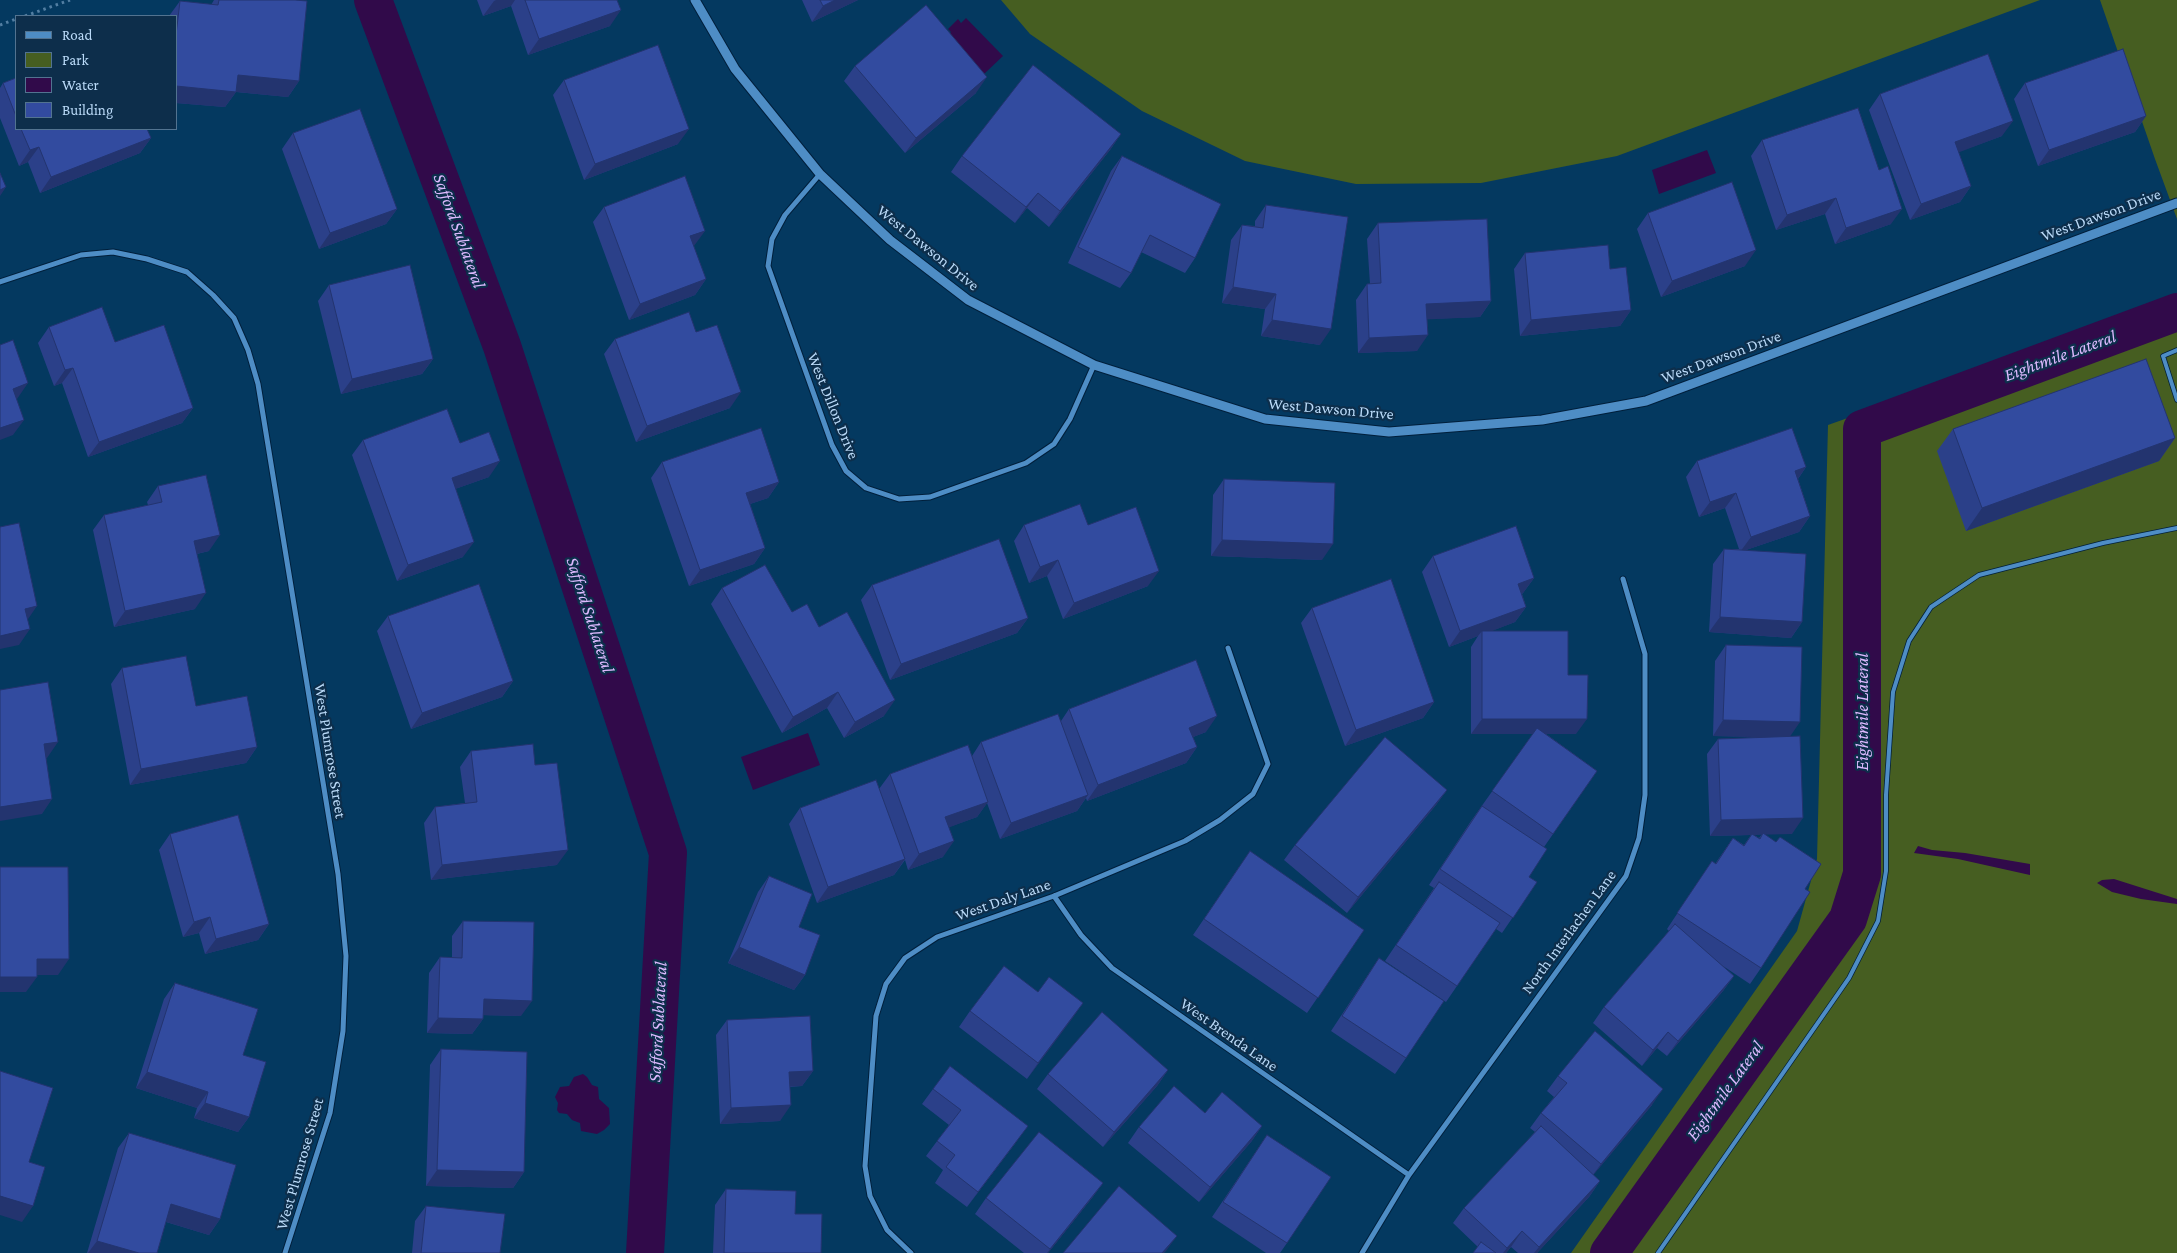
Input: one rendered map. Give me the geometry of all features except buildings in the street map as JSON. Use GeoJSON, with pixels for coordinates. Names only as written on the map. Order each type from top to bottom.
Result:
{"type":"FeatureCollection","features":[{"type":"Feature","properties":{"kind":"street","name":"West Dawson Drive"},"geometry":{"type":"LineString","coordinates":[[695,0],[735,69],[820,174],[890,240],[968,300],[1094,365],[1265,419],[1389,432],[1542,420],[1646,401],[2177,203]]}},
{"type":"Feature","properties":{"kind":"street","name":"West Dillon Drive"},"geometry":{"type":"LineString","coordinates":[[820,174],[785,216],[772,239],[768,266],[832,445],[846,471],[866,488],[899,499],[930,497],[1026,462],[1054,444],[1070,420],[1094,365]]}},
{"type":"Feature","properties":{"kind":"street","name":"West Plumrose Street"},"geometry":{"type":"LineString","coordinates":[[0,282],[82,255],[113,252],[146,258],[187,272],[213,295],[234,318],[248,350],[258,384],[338,874],[346,956],[343,1031],[330,1113],[285,1253]]}},
{"type":"Feature","properties":{"kind":"street","name":"North Interlachen Lane"},"geometry":{"type":"LineString","coordinates":[[1362,1253],[1408,1175],[1626,876],[1639,838],[1645,795],[1645,654],[1623,579]]}},
{"type":"Feature","properties":{"kind":"street","name":"West Daly Lane"},"geometry":{"type":"LineString","coordinates":[[911,1253],[887,1230],[870,1196],[865,1166],[876,1016],[886,984],[905,958],[937,937],[1054,896],[1185,841],[1220,820],[1253,794],[1268,764],[1228,648]]}},
{"type":"Feature","properties":{"kind":"street","name":"West Brenda Lane"},"geometry":{"type":"LineString","coordinates":[[1054,896],[1081,935],[1112,968],[1408,1175]]}},
{"type":"Feature","properties":{"kind":"lane"},"geometry":{"type":"LineString","coordinates":[[2177,350],[2163,356],[2177,400]]}},
{"type":"Feature","properties":{"kind":"lane"},"geometry":{"type":"LineString","coordinates":[[1658,1253],[1849,978],[1878,920],[1886,871],[1886,796],[1893,692],[1909,641],[1931,607],[1979,576],[2103,543],[2177,528]]}},
{"type":"Feature","properties":{"kind":"path"},"geometry":{"type":"LineString","coordinates":[[28,15],[70,0]]}},
{"type":"Feature","properties":{"kind":"path"},"geometry":{"type":"LineString","coordinates":[[0,25],[15,19]]}},
{"type":"Feature","properties":{"kind":"green space"},"geometry":{"type":"Polygon","coordinates":[[[1001,0],[2040,0],[1617,156],[1481,183],[1356,184],[1245,161],[1142,111],[1030,34],[1001,0]]]}},
{"type":"Feature","properties":{"kind":"green space"},"geometry":{"type":"Polygon","coordinates":[[[2100,0],[2177,0],[2177,219],[2155,159],[2100,0]]]}},
{"type":"Feature","properties":{"kind":"green space"},"geometry":{"type":"Polygon","coordinates":[[[2177,301],[2177,1253],[1571,1253],[1797,931],[1817,859],[1828,425],[2177,301]]]}},
{"type":"Feature","properties":{"kind":"water"},"geometry":{"type":"Polygon","coordinates":[[[966,18],[1003,56],[984,74],[948,36],[951,32],[948,29],[958,19],[961,23],[966,18]]]}},
{"type":"Feature","properties":{"kind":"water"},"geometry":{"type":"Polygon","coordinates":[[[1707,150],[1716,173],[1659,194],[1652,170],[1707,150]]]}},
{"type":"Feature","properties":{"kind":"water"},"geometry":{"type":"Polygon","coordinates":[[[808,733],[820,765],[753,790],[741,757],[808,733]]]}},
{"type":"Feature","properties":{"kind":"water"},"geometry":{"type":"Polygon","coordinates":[[[1918,846],[1932,850],[1965,853],[2030,864],[2030,875],[1958,859],[1914,853],[1918,846]]]}},
{"type":"Feature","properties":{"kind":"water"},"geometry":{"type":"Polygon","coordinates":[[[2114,879],[2177,899],[2177,904],[2141,899],[2112,892],[2097,883],[2102,880],[2114,879]]]}},
{"type":"Feature","properties":{"kind":"water"},"geometry":{"type":"Polygon","coordinates":[[[583,1074],[592,1085],[598,1087],[599,1099],[609,1108],[610,1124],[597,1134],[581,1131],[580,1123],[572,1120],[567,1114],[559,1113],[557,1110],[558,1103],[555,1097],[560,1087],[569,1086],[574,1077],[583,1074]]]}},
{"type":"Feature","properties":{"kind":"waterway","name":"Safford Sublateral"},"geometry":{"type":"LineString","coordinates":[[373,0],[502,346],[668,853],[645,1253]]}},
{"type":"Feature","properties":{"kind":"waterway","name":"Eightmile Lateral"},"geometry":{"type":"LineString","coordinates":[[1609,1253],[1848,919],[1862,874],[1862,429],[2177,312]]}}]}
